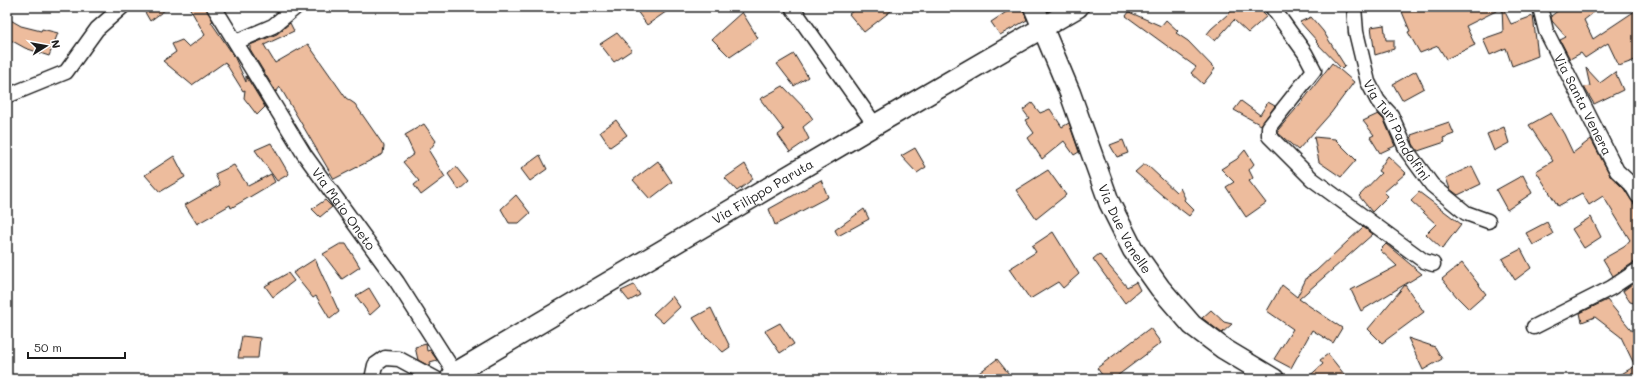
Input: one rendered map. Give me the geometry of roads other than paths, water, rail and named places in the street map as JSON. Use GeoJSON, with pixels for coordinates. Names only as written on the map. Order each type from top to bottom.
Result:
{"type":"FeatureCollection","features":[{"type":"Feature","properties":{"kind":"street"},"geometry":{"type":"LineString","coordinates":[[7,96],[66,72],[97,29],[122,7]]}},
{"type":"Feature","properties":{"kind":"street","name":"Via Maio Oneto"},"geometry":{"type":"LineString","coordinates":[[214,7],[304,154],[397,282],[453,376]]}},
{"type":"Feature","properties":{"kind":"street"},"geometry":{"type":"LineString","coordinates":[[236,42],[273,26],[296,7]]}},
{"type":"Feature","properties":{"kind":"street"},"geometry":{"type":"LineString","coordinates":[[792,7],[875,124]]}},
{"type":"Feature","properties":{"kind":"street","name":"Via Due Vanelle"},"geometry":{"type":"LineString","coordinates":[[1034,7],[1070,93],[1109,202],[1133,250],[1160,288],[1192,325],[1224,349],[1274,379]]}},
{"type":"Feature","properties":{"kind":"street","name":"Via Filippo Paruta"},"geometry":{"type":"LineString","coordinates":[[453,376],[875,124],[1078,7]]}},
{"type":"Feature","properties":{"kind":"street"},"geometry":{"type":"LineString","coordinates":[[1272,7],[1305,53],[1314,70],[1269,127],[1269,136],[1312,179],[1424,261],[1433,264]]}},
{"type":"Feature","properties":{"kind":"street","name":"Via Turi Pandolfini"},"geometry":{"type":"LineString","coordinates":[[1354,7],[1356,32],[1368,82],[1378,101],[1391,114],[1407,151],[1432,185],[1466,213],[1488,221]]}},
{"type":"Feature","properties":{"kind":"street","name":"Via Santa Venera"},"geometry":{"type":"LineString","coordinates":[[1540,7],[1546,31],[1617,171],[1631,184],[1638,196]]}},
{"type":"Feature","properties":{"kind":"street"},"geometry":{"type":"LineString","coordinates":[[1534,327],[1611,288],[1638,270]]}},
{"type":"Feature","properties":{"kind":"street"},"geometry":{"type":"LineString","coordinates":[[372,379],[375,365],[384,358],[399,359],[436,379]]}}]}
